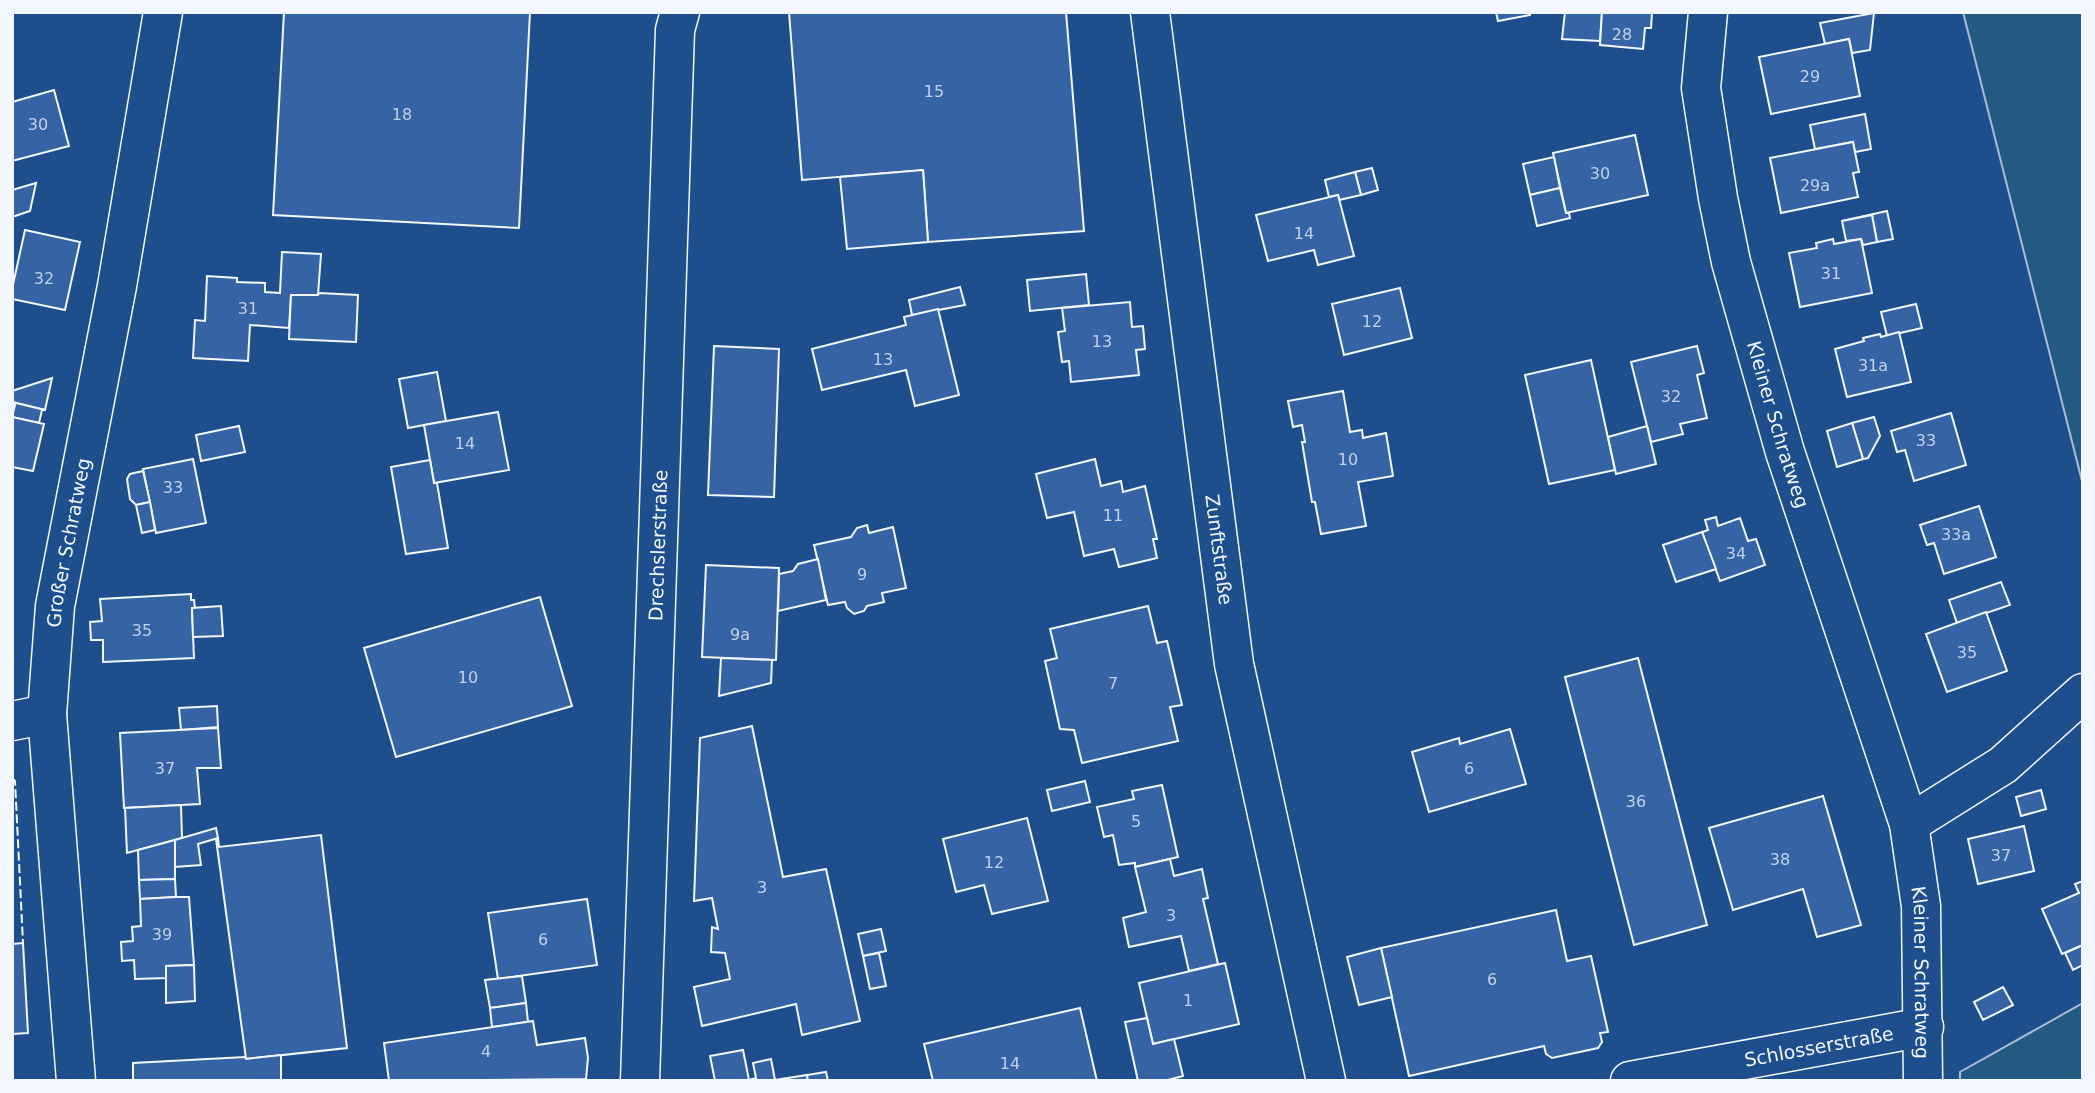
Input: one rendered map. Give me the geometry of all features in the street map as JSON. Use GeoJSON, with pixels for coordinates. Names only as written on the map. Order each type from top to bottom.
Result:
{"type":"FeatureCollection","features":[{"type":"Feature","properties":{"kind":"street","name":"Großer Schratweg"},"geometry":{"type":"LineString","coordinates":[[76,1081],[30,718],[55,606],[117,286],[163,12]]}},
{"type":"Feature","properties":{"kind":"street","name":"Drechslerstraße"},"geometry":{"type":"LineString","coordinates":[[640,1081],[675,30],[680,12]]}},
{"type":"Feature","properties":{"kind":"street","name":"Zunftstraße"},"geometry":{"type":"LineString","coordinates":[[1150,12],[1234,664],[1326,1081]]}},
{"type":"Feature","properties":{"kind":"street","name":"Kleiner Schratweg"},"geometry":{"type":"LineString","coordinates":[[1708,12],[1701,88],[1731,262],[1786,452],[1909,824],[1921,906],[1923,1081]]}},
{"type":"Feature","properties":{"kind":"street"},"geometry":{"type":"LineString","coordinates":[[1909,824],[2003,765],[2083,694]]}},
{"type":"Feature","properties":{"kind":"street","name":"Schlosserstraße"},"geometry":{"type":"LineString","coordinates":[[1630,1081],[1924,1027]]}},
{"type":"Feature","properties":{"kind":"shaded area"},"geometry":{"type":"Polygon","coordinates":[[[1963,12],[2083,12],[2083,485],[1963,12]]]}},
{"type":"Feature","properties":{"kind":"shaded area"},"geometry":{"type":"Polygon","coordinates":[[[2083,1003],[2083,1081],[1960,1081],[1960,1072],[2083,1003]]]}},
{"type":"Feature","properties":{"kind":"building"},"geometry":{"type":"Polygon","coordinates":[[[284,12],[530,12],[519,228],[273,215],[284,12]]]}},
{"type":"Feature","properties":{"kind":"building"},"geometry":{"type":"Polygon","coordinates":[[[789,12],[1066,12],[1084,231],[928,242],[923,170],[802,180],[789,12]]]}},
{"type":"Feature","properties":{"kind":"building"},"geometry":{"type":"Polygon","coordinates":[[[1496,12],[1530,12],[1530,15],[1498,21],[1496,12]]]}},
{"type":"Feature","properties":{"kind":"building"},"geometry":{"type":"Polygon","coordinates":[[[1565,12],[1602,12],[1600,41],[1562,39],[1565,12]]]}},
{"type":"Feature","properties":{"kind":"building"},"geometry":{"type":"Polygon","coordinates":[[[1602,12],[1652,12],[1651,28],[1645,28],[1643,49],[1600,45],[1602,12]]]}},
{"type":"Feature","properties":{"kind":"building"},"geometry":{"type":"Polygon","coordinates":[[[1874,13],[1870,50],[1852,53],[1849,39],[1825,44],[1820,23],[1874,13]]]}},
{"type":"Feature","properties":{"kind":"building"},"geometry":{"type":"Polygon","coordinates":[[[1849,39],[1860,96],[1771,114],[1759,57],[1849,39]]]}},
{"type":"Feature","properties":{"kind":"building"},"geometry":{"type":"Polygon","coordinates":[[[54,90],[69,146],[12,161],[12,102],[54,90]]]}},
{"type":"Feature","properties":{"kind":"building"},"geometry":{"type":"Polygon","coordinates":[[[1865,114],[1871,149],[1855,152],[1853,142],[1815,149],[1810,125],[1865,114]]]}},
{"type":"Feature","properties":{"kind":"building"},"geometry":{"type":"Polygon","coordinates":[[[1635,135],[1648,195],[1566,213],[1553,153],[1635,135]]]}},
{"type":"Feature","properties":{"kind":"building"},"geometry":{"type":"Polygon","coordinates":[[[1853,142],[1859,172],[1853,173],[1858,197],[1781,213],[1770,158],[1853,142]]]}},
{"type":"Feature","properties":{"kind":"building"},"geometry":{"type":"Polygon","coordinates":[[[1554,157],[1560,188],[1530,195],[1523,164],[1554,157]]]}},
{"type":"Feature","properties":{"kind":"building"},"geometry":{"type":"Polygon","coordinates":[[[1372,168],[1378,190],[1361,195],[1355,172],[1372,168]]]}},
{"type":"Feature","properties":{"kind":"building"},"geometry":{"type":"Polygon","coordinates":[[[923,170],[928,242],[847,249],[840,177],[923,170]]]}},
{"type":"Feature","properties":{"kind":"building"},"geometry":{"type":"Polygon","coordinates":[[[1355,172],[1361,195],[1339,200],[1338,195],[1329,197],[1325,180],[1355,172]]]}},
{"type":"Feature","properties":{"kind":"building"},"geometry":{"type":"Polygon","coordinates":[[[36,183],[30,211],[12,217],[12,190],[36,183]]]}},
{"type":"Feature","properties":{"kind":"building"},"geometry":{"type":"Polygon","coordinates":[[[1560,188],[1566,213],[1569,213],[1570,218],[1537,226],[1530,195],[1560,188]]]}},
{"type":"Feature","properties":{"kind":"building"},"geometry":{"type":"Polygon","coordinates":[[[1338,195],[1354,256],[1318,265],[1314,250],[1268,261],[1256,215],[1338,195]]]}},
{"type":"Feature","properties":{"kind":"building"},"geometry":{"type":"Polygon","coordinates":[[[1887,211],[1893,239],[1877,242],[1872,215],[1842,221],[1887,211]]]}},
{"type":"Feature","properties":{"kind":"building"},"geometry":{"type":"Polygon","coordinates":[[[1872,215],[1877,242],[1863,245],[1861,239],[1846,241],[1842,221],[1872,215]]]}},
{"type":"Feature","properties":{"kind":"building"},"geometry":{"type":"Polygon","coordinates":[[[25,230],[80,242],[65,310],[12,299],[25,230]]]}},
{"type":"Feature","properties":{"kind":"building"},"geometry":{"type":"Polygon","coordinates":[[[1833,239],[1834,244],[1861,239],[1872,293],[1800,307],[1789,253],[1817,248],[1816,243],[1833,239]]]}},
{"type":"Feature","properties":{"kind":"building"},"geometry":{"type":"Polygon","coordinates":[[[282,252],[321,254],[318,295],[291,295],[289,328],[250,325],[248,361],[193,358],[195,320],[205,321],[207,276],[237,278],[237,282],[265,283],[265,292],[280,293],[282,252]]]}},
{"type":"Feature","properties":{"kind":"building"},"geometry":{"type":"Polygon","coordinates":[[[1086,274],[1089,305],[1030,311],[1027,280],[1086,274]]]}},
{"type":"Feature","properties":{"kind":"building"},"geometry":{"type":"Polygon","coordinates":[[[960,287],[965,305],[912,315],[909,300],[960,287]]]}},
{"type":"Feature","properties":{"kind":"building"},"geometry":{"type":"Polygon","coordinates":[[[1400,288],[1412,338],[1344,355],[1332,304],[1400,288]]]}},
{"type":"Feature","properties":{"kind":"building"},"geometry":{"type":"Polygon","coordinates":[[[291,295],[358,295],[356,342],[289,339],[291,295]]]}},
{"type":"Feature","properties":{"kind":"building"},"geometry":{"type":"Polygon","coordinates":[[[1130,302],[1132,327],[1143,326],[1145,349],[1136,350],[1139,375],[1071,382],[1069,361],[1062,362],[1058,332],[1065,331],[1062,308],[1130,302]]]}},
{"type":"Feature","properties":{"kind":"building"},"geometry":{"type":"Polygon","coordinates":[[[1916,304],[1922,328],[1887,336],[1881,312],[1916,304]]]}},
{"type":"Feature","properties":{"kind":"building"},"geometry":{"type":"Polygon","coordinates":[[[938,309],[959,395],[915,406],[906,370],[822,390],[812,349],[906,325],[904,317],[938,309]]]}},
{"type":"Feature","properties":{"kind":"building"},"geometry":{"type":"Polygon","coordinates":[[[1899,332],[1911,382],[1847,397],[1835,349],[1864,341],[1863,338],[1899,332]]]}},
{"type":"Feature","properties":{"kind":"building"},"geometry":{"type":"Polygon","coordinates":[[[714,346],[779,349],[774,497],[708,495],[714,346]]]}},
{"type":"Feature","properties":{"kind":"building"},"geometry":{"type":"Polygon","coordinates":[[[1697,346],[1704,373],[1697,375],[1707,418],[1680,424],[1683,434],[1651,442],[1631,362],[1697,346]]]}},
{"type":"Feature","properties":{"kind":"building"},"geometry":{"type":"Polygon","coordinates":[[[1591,360],[1615,470],[1549,484],[1525,375],[1591,360]]]}},
{"type":"Feature","properties":{"kind":"building"},"geometry":{"type":"Polygon","coordinates":[[[437,372],[446,421],[408,428],[399,379],[437,372]]]}},
{"type":"Feature","properties":{"kind":"building"},"geometry":{"type":"Polygon","coordinates":[[[52,378],[45,410],[12,402],[12,391],[52,378]]]}},
{"type":"Feature","properties":{"kind":"building"},"geometry":{"type":"Polygon","coordinates":[[[1343,391],[1350,432],[1362,430],[1363,438],[1386,433],[1393,476],[1358,482],[1366,526],[1321,534],[1315,502],[1312,502],[1302,442],[1305,442],[1302,425],[1293,427],[1288,401],[1343,391]]]}},
{"type":"Feature","properties":{"kind":"building"},"geometry":{"type":"Polygon","coordinates":[[[12,402],[45,410],[42,410],[39,423],[12,417],[15,405],[12,402]]]}},
{"type":"Feature","properties":{"kind":"building"},"geometry":{"type":"Polygon","coordinates":[[[498,412],[509,470],[434,483],[424,425],[498,412]]]}},
{"type":"Feature","properties":{"kind":"building"},"geometry":{"type":"Polygon","coordinates":[[[1951,413],[1966,465],[1914,481],[1905,450],[1897,452],[1891,431],[1951,413]]]}},
{"type":"Feature","properties":{"kind":"building"},"geometry":{"type":"Polygon","coordinates":[[[12,417],[44,424],[33,471],[12,467],[12,417]]]}},
{"type":"Feature","properties":{"kind":"building"},"geometry":{"type":"Polygon","coordinates":[[[1874,417],[1880,436],[1868,458],[1863,459],[1852,423],[1874,417]]]}},
{"type":"Feature","properties":{"kind":"building"},"geometry":{"type":"Polygon","coordinates":[[[1852,423],[1863,459],[1837,467],[1827,431],[1852,423]]]}},
{"type":"Feature","properties":{"kind":"building"},"geometry":{"type":"Polygon","coordinates":[[[239,426],[245,452],[201,461],[196,435],[239,426]]]}},
{"type":"Feature","properties":{"kind":"building"},"geometry":{"type":"Polygon","coordinates":[[[1647,426],[1656,464],[1616,474],[1608,437],[1647,426]]]}},
{"type":"Feature","properties":{"kind":"building"},"geometry":{"type":"Polygon","coordinates":[[[193,459],[206,523],[156,533],[143,469],[193,459]]]}},
{"type":"Feature","properties":{"kind":"building"},"geometry":{"type":"Polygon","coordinates":[[[1095,459],[1101,486],[1121,481],[1123,492],[1145,486],[1157,539],[1153,539],[1157,558],[1119,567],[1114,549],[1084,556],[1074,512],[1047,518],[1036,474],[1095,459]]]}},
{"type":"Feature","properties":{"kind":"building"},"geometry":{"type":"Polygon","coordinates":[[[430,460],[434,483],[437,483],[448,548],[406,554],[391,467],[430,460]]]}},
{"type":"Feature","properties":{"kind":"building"},"geometry":{"type":"Polygon","coordinates":[[[143,471],[150,502],[136,505],[130,499],[127,479],[130,474],[143,471]]]}},
{"type":"Feature","properties":{"kind":"building"},"geometry":{"type":"Polygon","coordinates":[[[150,502],[155,530],[142,533],[136,505],[150,502]]]}},
{"type":"Feature","properties":{"kind":"building"},"geometry":{"type":"Polygon","coordinates":[[[1979,506],[1996,557],[1944,574],[1934,543],[1927,545],[1920,525],[1979,506]]]}},
{"type":"Feature","properties":{"kind":"building"},"geometry":{"type":"Polygon","coordinates":[[[1716,517],[1718,526],[1740,518],[1748,541],[1756,539],[1765,565],[1720,581],[1702,532],[1708,530],[1705,520],[1716,517]]]}},
{"type":"Feature","properties":{"kind":"building"},"geometry":{"type":"Polygon","coordinates":[[[867,525],[869,533],[893,527],[906,588],[882,593],[884,602],[867,606],[864,611],[854,614],[845,602],[828,605],[814,545],[851,537],[857,528],[867,525]]]}},
{"type":"Feature","properties":{"kind":"building"},"geometry":{"type":"Polygon","coordinates":[[[1702,532],[1716,569],[1676,582],[1663,545],[1702,532]]]}},
{"type":"Feature","properties":{"kind":"building"},"geometry":{"type":"Polygon","coordinates":[[[818,559],[826,600],[778,611],[779,574],[793,571],[798,564],[818,559]]]}},
{"type":"Feature","properties":{"kind":"building"},"geometry":{"type":"Polygon","coordinates":[[[706,565],[779,568],[776,660],[702,657],[706,565]]]}},
{"type":"Feature","properties":{"kind":"building"},"geometry":{"type":"Polygon","coordinates":[[[2001,582],[2010,605],[1957,623],[1949,600],[2001,582]]]}},
{"type":"Feature","properties":{"kind":"building"},"geometry":{"type":"Polygon","coordinates":[[[191,594],[195,608],[192,608],[194,658],[103,662],[103,640],[91,640],[90,622],[102,621],[100,599],[191,594]]]}},
{"type":"Feature","properties":{"kind":"building"},"geometry":{"type":"Polygon","coordinates":[[[540,597],[572,706],[396,757],[364,648],[540,597]]]}},
{"type":"Feature","properties":{"kind":"building"},"geometry":{"type":"Polygon","coordinates":[[[221,606],[223,636],[193,637],[192,608],[221,606]]]}},
{"type":"Feature","properties":{"kind":"building"},"geometry":{"type":"Polygon","coordinates":[[[1148,606],[1157,643],[1167,641],[1182,705],[1170,707],[1178,741],[1082,763],[1074,730],[1060,729],[1045,661],[1057,658],[1050,629],[1148,606]]]}},
{"type":"Feature","properties":{"kind":"building"},"geometry":{"type":"Polygon","coordinates":[[[1986,612],[2007,671],[1947,692],[1926,634],[1986,612]]]}},
{"type":"Feature","properties":{"kind":"building"},"geometry":{"type":"Polygon","coordinates":[[[721,658],[772,660],[771,683],[719,696],[721,658]]]}},
{"type":"Feature","properties":{"kind":"building"},"geometry":{"type":"Polygon","coordinates":[[[1638,658],[1707,925],[1634,945],[1565,677],[1638,658]]]}},
{"type":"Feature","properties":{"kind":"building"},"geometry":{"type":"Polygon","coordinates":[[[217,706],[218,727],[181,730],[179,708],[217,706]]]}},
{"type":"Feature","properties":{"kind":"building"},"geometry":{"type":"Polygon","coordinates":[[[752,726],[783,877],[826,869],[860,1021],[802,1035],[796,1004],[702,1026],[694,987],[730,979],[725,953],[711,952],[712,927],[718,929],[712,898],[694,901],[700,738],[752,726]]]}},
{"type":"Feature","properties":{"kind":"building"},"geometry":{"type":"Polygon","coordinates":[[[218,728],[221,768],[197,768],[200,804],[124,808],[120,733],[218,728]]]}},
{"type":"Feature","properties":{"kind":"building"},"geometry":{"type":"Polygon","coordinates":[[[1510,729],[1526,784],[1429,812],[1412,752],[1459,738],[1460,744],[1510,729]]]}},
{"type":"Feature","properties":{"kind":"building"},"geometry":{"type":"Polygon","coordinates":[[[1085,781],[1090,802],[1052,811],[1047,790],[1085,781]]]}},
{"type":"Feature","properties":{"kind":"building"},"geometry":{"type":"Polygon","coordinates":[[[1162,785],[1178,857],[1135,867],[1135,863],[1119,865],[1113,835],[1104,837],[1097,807],[1134,799],[1132,791],[1162,785]]]}},
{"type":"Feature","properties":{"kind":"building"},"geometry":{"type":"Polygon","coordinates":[[[2041,790],[2046,809],[2021,816],[2016,797],[2041,790]]]}},
{"type":"Feature","properties":{"kind":"building"},"geometry":{"type":"Polygon","coordinates":[[[1823,796],[1861,925],[1817,937],[1803,889],[1733,910],[1709,828],[1823,796]]]}},
{"type":"Feature","properties":{"kind":"building"},"geometry":{"type":"Polygon","coordinates":[[[181,805],[182,838],[127,853],[125,808],[181,805]]]}},
{"type":"Feature","properties":{"kind":"building"},"geometry":{"type":"Polygon","coordinates":[[[1027,818],[1048,901],[992,914],[984,885],[956,892],[943,839],[1027,818]]]}},
{"type":"Feature","properties":{"kind":"building"},"geometry":{"type":"Polygon","coordinates":[[[2024,826],[2034,871],[1978,884],[1968,839],[2024,826]]]}},
{"type":"Feature","properties":{"kind":"building"},"geometry":{"type":"Polygon","coordinates":[[[216,828],[218,838],[198,844],[201,865],[175,867],[175,840],[216,828]]]}},
{"type":"Feature","properties":{"kind":"building"},"geometry":{"type":"Polygon","coordinates":[[[321,835],[347,1048],[246,1059],[216,839],[218,838],[219,847],[321,835]]]}},
{"type":"Feature","properties":{"kind":"building"},"geometry":{"type":"Polygon","coordinates":[[[175,840],[175,879],[139,880],[138,850],[175,840]]]}},
{"type":"Feature","properties":{"kind":"building"},"geometry":{"type":"Polygon","coordinates":[[[1170,859],[1174,876],[1202,869],[1208,898],[1203,899],[1218,964],[1189,971],[1181,936],[1129,947],[1123,918],[1146,912],[1135,867],[1170,859]]]}},
{"type":"Feature","properties":{"kind":"building"},"geometry":{"type":"Polygon","coordinates":[[[175,879],[176,897],[140,899],[139,880],[175,879]]]}},
{"type":"Feature","properties":{"kind":"building"},"geometry":{"type":"Polygon","coordinates":[[[2083,881],[2083,945],[2062,954],[2042,909],[2079,893],[2075,884],[2083,881]]]}},
{"type":"Feature","properties":{"kind":"building"},"geometry":{"type":"Polygon","coordinates":[[[189,897],[194,965],[166,966],[167,978],[135,979],[134,960],[122,961],[121,942],[133,941],[132,927],[141,926],[140,899],[189,897]]]}},
{"type":"Feature","properties":{"kind":"building"},"geometry":{"type":"Polygon","coordinates":[[[587,899],[597,965],[498,979],[488,913],[587,899]]]}},
{"type":"Feature","properties":{"kind":"building"},"geometry":{"type":"Polygon","coordinates":[[[1556,910],[1567,961],[1591,956],[1608,1032],[1600,1033],[1602,1042],[1598,1048],[1552,1058],[1546,1054],[1544,1046],[1409,1076],[1381,948],[1556,910]]]}},
{"type":"Feature","properties":{"kind":"building"},"geometry":{"type":"Polygon","coordinates":[[[881,929],[886,951],[863,956],[858,934],[881,929]]]}},
{"type":"Feature","properties":{"kind":"building"},"geometry":{"type":"Polygon","coordinates":[[[23,943],[28,1033],[12,1034],[12,944],[23,943]]]}},
{"type":"Feature","properties":{"kind":"building"},"geometry":{"type":"Polygon","coordinates":[[[2083,945],[2083,965],[2073,970],[2065,953],[2083,945]]]}},
{"type":"Feature","properties":{"kind":"building"},"geometry":{"type":"Polygon","coordinates":[[[1381,948],[1392,997],[1359,1005],[1347,957],[1381,948]]]}},
{"type":"Feature","properties":{"kind":"building"},"geometry":{"type":"Polygon","coordinates":[[[879,953],[886,986],[870,989],[863,956],[879,953]]]}},
{"type":"Feature","properties":{"kind":"building"},"geometry":{"type":"Polygon","coordinates":[[[1225,963],[1239,1024],[1153,1044],[1139,983],[1225,963]]]}},
{"type":"Feature","properties":{"kind":"building"},"geometry":{"type":"Polygon","coordinates":[[[194,965],[195,1001],[166,1003],[166,966],[194,965]]]}},
{"type":"Feature","properties":{"kind":"building"},"geometry":{"type":"Polygon","coordinates":[[[522,976],[526,1003],[490,1008],[485,980],[522,976]]]}},
{"type":"Feature","properties":{"kind":"building"},"geometry":{"type":"Polygon","coordinates":[[[2003,987],[2013,1005],[1983,1020],[1974,1002],[2003,987]]]}},
{"type":"Feature","properties":{"kind":"building"},"geometry":{"type":"Polygon","coordinates":[[[526,1003],[528,1022],[492,1027],[490,1008],[526,1003]]]}},
{"type":"Feature","properties":{"kind":"building"},"geometry":{"type":"Polygon","coordinates":[[[1080,1008],[1097,1081],[933,1081],[924,1044],[1080,1008]]]}},
{"type":"Feature","properties":{"kind":"building"},"geometry":{"type":"Polygon","coordinates":[[[1147,1018],[1153,1044],[1174,1039],[1183,1076],[1164,1081],[1138,1081],[1125,1022],[1147,1018]]]}},
{"type":"Feature","properties":{"kind":"building"},"geometry":{"type":"Polygon","coordinates":[[[533,1021],[537,1045],[585,1038],[588,1058],[586,1079],[389,1081],[384,1043],[533,1021]]]}},
{"type":"Feature","properties":{"kind":"building"},"geometry":{"type":"Polygon","coordinates":[[[743,1050],[749,1080],[756,1078],[753,1063],[771,1059],[775,1080],[807,1075],[808,1081],[715,1081],[710,1056],[743,1050]]]}},
{"type":"Feature","properties":{"kind":"building"},"geometry":{"type":"Polygon","coordinates":[[[281,1055],[281,1081],[133,1081],[133,1063],[246,1059],[281,1055]]]}},
{"type":"Feature","properties":{"kind":"building"},"geometry":{"type":"Polygon","coordinates":[[[826,1072],[828,1081],[808,1081],[807,1075],[826,1072]]]}},
{"type":"Feature","properties":{"kind":"fence"},"geometry":{"type":"LineString","coordinates":[[12,778],[15,781],[23,943]]}}]}
